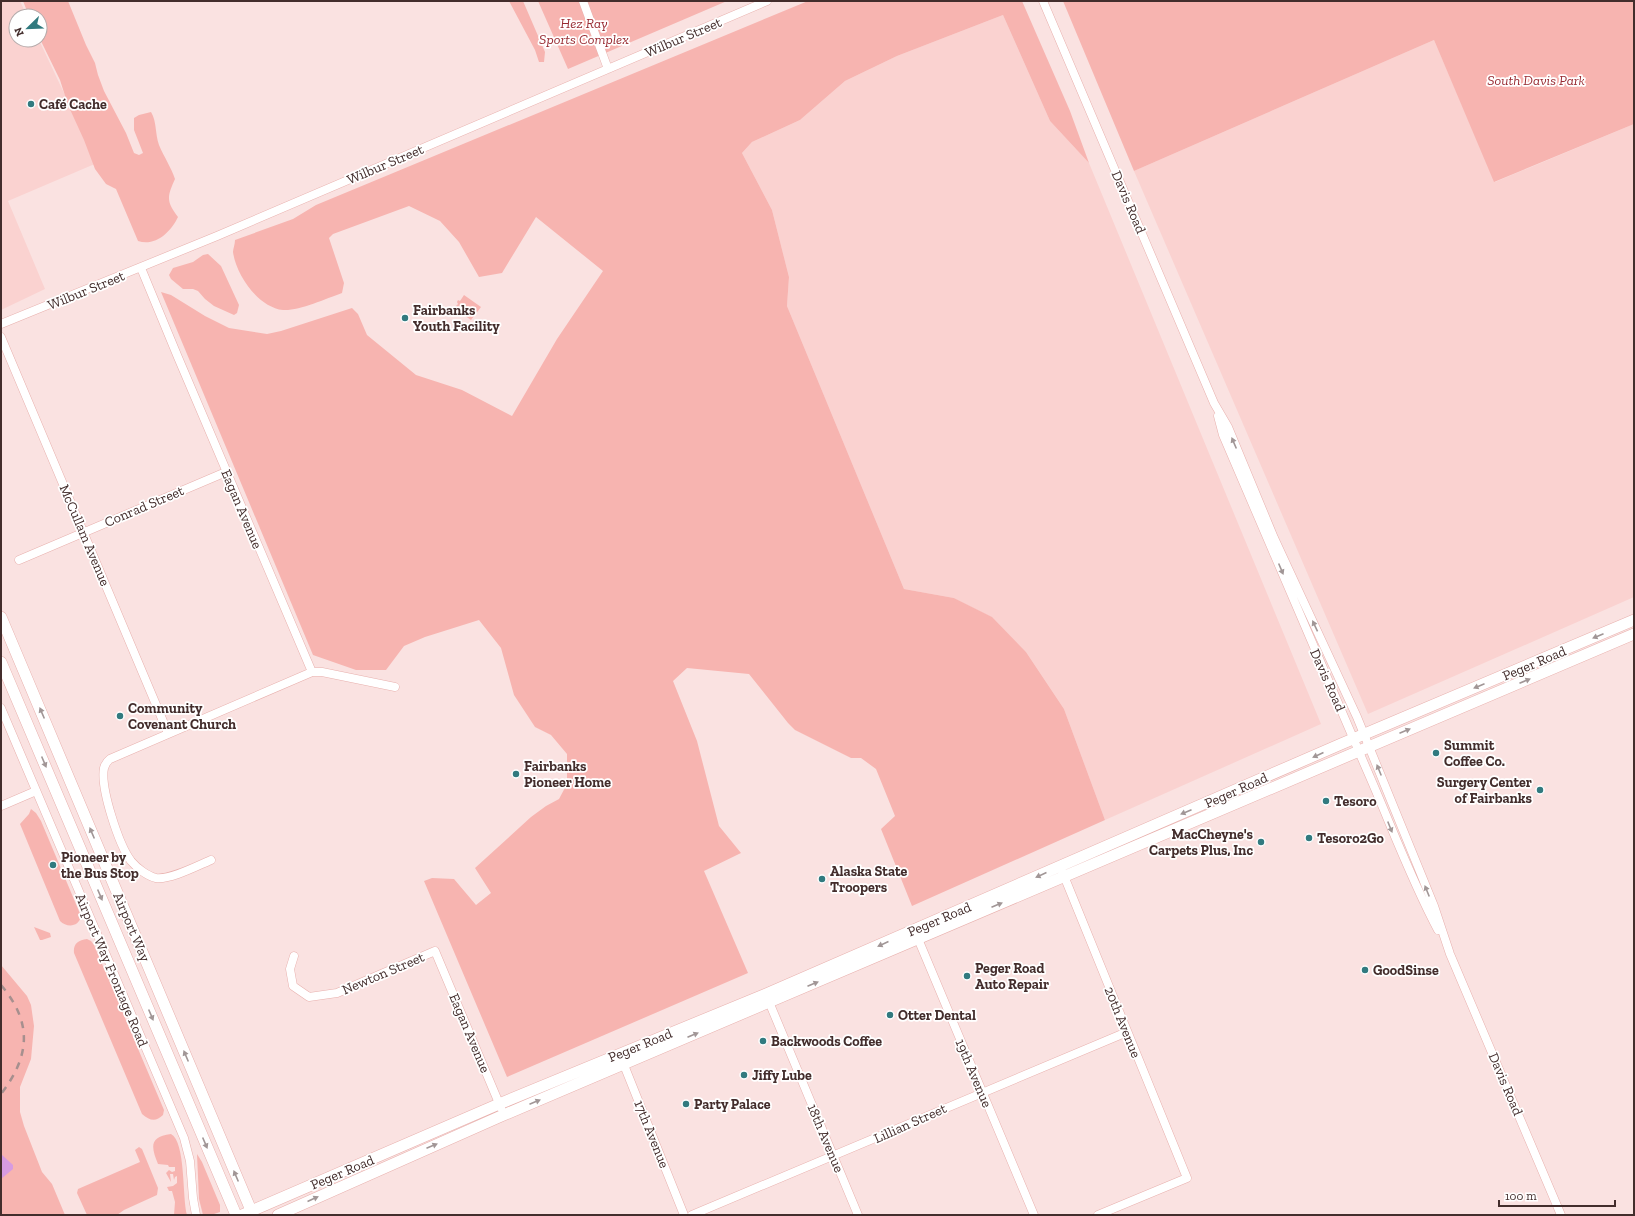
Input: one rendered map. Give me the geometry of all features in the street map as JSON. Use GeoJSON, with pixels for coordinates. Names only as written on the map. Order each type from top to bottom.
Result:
{"type":"FeatureCollection","features":[{"type":"Feature","properties":{"kind":"main road","name":"Airport Way"},"geometry":{"type":"LineString","coordinates":[[1,617],[249,1214]]}},
{"type":"Feature","properties":{"kind":"main road","name":"Peger Road"},"geometry":{"type":"LineString","coordinates":[[278,1215],[504,1115],[624,1064],[768,998],[1062,871],[1354,739],[1634,620]]}},
{"type":"Feature","properties":{"kind":"main road","name":"Peger Road"},"geometry":{"type":"LineString","coordinates":[[1062,871],[1364,749],[1634,634]]}},
{"type":"Feature","properties":{"kind":"main road","name":"Airport Way"},"geometry":{"type":"LineString","coordinates":[[1,662],[236,1215]]}},
{"type":"Feature","properties":{"kind":"main road","name":"Peger Road"},"geometry":{"type":"LineString","coordinates":[[249,1214],[499,1104],[620,1053],[768,998]]}},
{"type":"Feature","properties":{"kind":"street"},"geometry":{"type":"LineString","coordinates":[[582,1],[608,69]]}},
{"type":"Feature","properties":{"kind":"street","name":"Wilbur Street"},"geometry":{"type":"LineString","coordinates":[[1,324],[141,268],[768,1]]}},
{"type":"Feature","properties":{"kind":"street","name":"Davis Road"},"geometry":{"type":"LineString","coordinates":[[1044,1],[1214,403],[1223,435],[1354,739],[1364,749],[1427,909],[1450,954],[1561,1215]]}},
{"type":"Feature","properties":{"kind":"street","name":"Eagan Avenue"},"geometry":{"type":"LineString","coordinates":[[141,268],[226,472],[312,672]]}},
{"type":"Feature","properties":{"kind":"street","name":"McCullam Avenue"},"geometry":{"type":"LineString","coordinates":[[1,337],[168,734]]}},
{"type":"Feature","properties":{"kind":"street","name":"Davis Road"},"geometry":{"type":"LineString","coordinates":[[1214,403],[1228,427],[1274,538],[1365,735],[1364,749]]}},
{"type":"Feature","properties":{"kind":"street","name":"Conrad Street"},"geometry":{"type":"LineString","coordinates":[[19,560],[226,472]]}},
{"type":"Feature","properties":{"kind":"street"},"geometry":{"type":"LineString","coordinates":[[211,860],[167,877],[156,878],[144,873],[131,861],[124,848],[109,808],[103,770],[105,763],[110,759],[312,672],[322,672],[395,687]]}},
{"type":"Feature","properties":{"kind":"street","name":"Airport Way Frontage Road"},"geometry":{"type":"LineString","coordinates":[[1,708],[184,1138],[190,1161],[192,1198],[196,1215]]}},
{"type":"Feature","properties":{"kind":"street"},"geometry":{"type":"LineString","coordinates":[[1,806],[36,791]]}},
{"type":"Feature","properties":{"kind":"street","name":"20th Avenue"},"geometry":{"type":"LineString","coordinates":[[1062,871],[1187,1178],[1098,1215]]}},
{"type":"Feature","properties":{"kind":"street","name":"19th Avenue"},"geometry":{"type":"LineString","coordinates":[[916,934],[1034,1215]]}},
{"type":"Feature","properties":{"kind":"street","name":"Eagan Avenue"},"geometry":{"type":"LineString","coordinates":[[435,951],[504,1115]]}},
{"type":"Feature","properties":{"kind":"street","name":"Newton Street"},"geometry":{"type":"LineString","coordinates":[[294,956],[290,969],[293,986],[309,996],[337,993],[435,951]]}},
{"type":"Feature","properties":{"kind":"street","name":"18th Avenue"},"geometry":{"type":"LineString","coordinates":[[768,998],[858,1215]]}},
{"type":"Feature","properties":{"kind":"street","name":"Lillian Street"},"geometry":{"type":"LineString","coordinates":[[692,1215],[833,1157],[982,1092],[1127,1032]]}},
{"type":"Feature","properties":{"kind":"street","name":"17th Avenue"},"geometry":{"type":"LineString","coordinates":[[620,1053],[684,1215]]}},
{"type":"Feature","properties":{"kind":"shaded area"},"geometry":{"type":"Polygon","coordinates":[[[1,1],[20,1],[23,8],[8,8],[8,48],[43,48],[97,163],[8,201],[45,289],[1,310],[1,1]]]}},
{"type":"Feature","properties":{"kind":"shaded area"},"geometry":{"type":"Polygon","coordinates":[[[1003,15],[1050,121],[1089,163],[1321,724],[1105,820],[1064,709],[1026,652],[991,617],[954,598],[904,589],[787,306],[789,277],[772,210],[742,153],[752,142],[800,120],[845,81],[897,56],[1003,15]]]}},
{"type":"Feature","properties":{"kind":"shaded area"},"geometry":{"type":"Polygon","coordinates":[[[1434,40],[1495,182],[1634,124],[1634,597],[1368,714],[1134,171],[1434,40]]]}},
{"type":"Feature","properties":{"kind":"shaded area"},"geometry":{"type":"Polygon","coordinates":[[[1,1154],[13,1165],[13,1169],[1,1179],[1,1154]]]}},
{"type":"Feature","properties":{"kind":"green space"},"geometry":{"type":"Polygon","coordinates":[[[23,1],[68,1],[95,63],[104,91],[126,133],[134,153],[139,155],[143,153],[134,130],[134,118],[151,112],[159,145],[175,179],[170,190],[169,199],[171,207],[178,217],[167,233],[162,237],[150,242],[138,241],[116,189],[106,184],[95,169],[68,105],[60,80],[44,48],[48,48],[48,8],[26,8],[23,1]]]}},
{"type":"Feature","properties":{"kind":"green space"},"geometry":{"type":"Polygon","coordinates":[[[509,1],[523,1],[545,52],[544,62],[539,62],[535,50],[509,1]]]}},
{"type":"Feature","properties":{"kind":"green space","name":"Hez Ray Sports Complex"},"geometry":{"type":"Polygon","coordinates":[[[538,1],[727,1],[568,69],[538,1]]]}},
{"type":"Feature","properties":{"kind":"green space"},"geometry":{"type":"Polygon","coordinates":[[[808,1],[1022,1],[1070,111],[1089,163],[1050,121],[1003,15],[897,56],[845,81],[800,120],[752,142],[742,153],[772,210],[789,277],[787,306],[904,589],[954,598],[992,617],[1026,652],[1064,709],[1105,820],[912,906],[881,829],[895,816],[876,769],[861,758],[851,758],[795,730],[749,674],[687,668],[673,681],[697,741],[719,826],[741,853],[704,871],[748,973],[507,1077],[424,881],[432,878],[454,879],[476,905],[491,893],[475,868],[531,817],[559,799],[567,784],[567,754],[551,735],[535,727],[514,695],[501,648],[479,620],[425,637],[404,646],[386,670],[356,670],[313,655],[161,292],[171,295],[205,316],[229,328],[267,334],[281,331],[352,308],[358,314],[367,335],[416,375],[462,390],[512,416],[557,339],[603,271],[536,217],[502,273],[479,277],[459,242],[440,221],[409,206],[333,234],[329,238],[344,283],[342,293],[297,309],[289,310],[274,308],[265,303],[250,288],[244,280],[235,261],[233,252],[235,240],[293,219],[316,205],[808,1]]]}},
{"type":"Feature","properties":{"kind":"green space","name":"South Davis Park"},"geometry":{"type":"Polygon","coordinates":[[[1063,1],[1634,1],[1634,124],[1494,182],[1434,40],[1134,171],[1063,1]]]}},
{"type":"Feature","properties":{"kind":"green space"},"geometry":{"type":"Polygon","coordinates":[[[208,254],[221,266],[239,305],[237,313],[234,315],[214,306],[198,291],[193,289],[183,289],[171,279],[169,275],[173,268],[193,262],[203,255],[208,254]]]}},
{"type":"Feature","properties":{"kind":"green space"},"geometry":{"type":"Polygon","coordinates":[[[464,295],[481,307],[471,320],[454,308],[458,304],[458,300],[460,301],[464,295]]]}},
{"type":"Feature","properties":{"kind":"green space"},"geometry":{"type":"Polygon","coordinates":[[[31,809],[36,813],[41,821],[81,916],[80,920],[75,924],[66,925],[60,921],[20,824],[29,814],[31,809]]]}},
{"type":"Feature","properties":{"kind":"green space"},"geometry":{"type":"Polygon","coordinates":[[[34,927],[50,933],[51,937],[40,940],[34,927]]]}},
{"type":"Feature","properties":{"kind":"green space"},"geometry":{"type":"Polygon","coordinates":[[[87,939],[94,945],[164,1110],[163,1115],[158,1119],[153,1120],[142,1114],[74,953],[75,945],[81,940],[87,939]]]}},
{"type":"Feature","properties":{"kind":"green space"},"geometry":{"type":"Polygon","coordinates":[[[1,965],[27,996],[31,1005],[34,1026],[31,1059],[20,1087],[20,1112],[42,1172],[52,1184],[65,1215],[1,1215],[1,965]]]}},
{"type":"Feature","properties":{"kind":"green space"},"geometry":{"type":"Polygon","coordinates":[[[171,1134],[176,1139],[179,1148],[183,1171],[185,1207],[187,1215],[174,1215],[175,1202],[172,1191],[169,1191],[167,1187],[173,1186],[177,1183],[177,1176],[174,1180],[173,1174],[170,1174],[171,1182],[166,1173],[169,1170],[172,1172],[175,1171],[175,1167],[158,1164],[153,1148],[155,1140],[164,1135],[171,1134]]]}},
{"type":"Feature","properties":{"kind":"green space"},"geometry":{"type":"Polygon","coordinates":[[[139,1147],[142,1149],[158,1188],[157,1195],[124,1210],[117,1215],[87,1215],[77,1193],[78,1189],[140,1162],[135,1150],[139,1147]]]}},
{"type":"Feature","properties":{"kind":"green space"},"geometry":{"type":"Polygon","coordinates":[[[197,1154],[202,1162],[220,1205],[220,1212],[211,1215],[203,1215],[199,1199],[197,1154]]]}},
{"type":"Feature","properties":{"kind":"railway"},"geometry":{"type":"LineString","coordinates":[[1,985],[19,1013],[23,1026],[24,1040],[18,1066],[11,1080],[1,1094]]}},
{"type":"Feature","properties":{"kind":"place","name":"Café Cache"},"geometry":{"type":"Point","coordinates":[31,104]}},
{"type":"Feature","properties":{"kind":"place","name":"Fairbanks Youth Facility"},"geometry":{"type":"Point","coordinates":[405,318]}},
{"type":"Feature","properties":{"kind":"place","name":"Community Covenant Church"},"geometry":{"type":"Point","coordinates":[120,716]}},
{"type":"Feature","properties":{"kind":"place","name":"Summit Coffee Co."},"geometry":{"type":"Point","coordinates":[1436,753]}},
{"type":"Feature","properties":{"kind":"place","name":"Fairbanks Pioneer Home"},"geometry":{"type":"Point","coordinates":[516,774]}},
{"type":"Feature","properties":{"kind":"place","name":"Surgery Center of Fairbanks"},"geometry":{"type":"Point","coordinates":[1540,790]}},
{"type":"Feature","properties":{"kind":"place","name":"Tesoro"},"geometry":{"type":"Point","coordinates":[1326,801]}},
{"type":"Feature","properties":{"kind":"place","name":"Tesoro2Go"},"geometry":{"type":"Point","coordinates":[1309,838]}},
{"type":"Feature","properties":{"kind":"place","name":"MacCheyne's Carpets Plus, Inc"},"geometry":{"type":"Point","coordinates":[1261,842]}},
{"type":"Feature","properties":{"kind":"place","name":"Pioneer by the Bus Stop"},"geometry":{"type":"Point","coordinates":[53,865]}},
{"type":"Feature","properties":{"kind":"place","name":"Alaska State Troopers"},"geometry":{"type":"Point","coordinates":[822,879]}},
{"type":"Feature","properties":{"kind":"place","name":"GoodSinse"},"geometry":{"type":"Point","coordinates":[1365,970]}},
{"type":"Feature","properties":{"kind":"place","name":"Peger Road Auto Repair"},"geometry":{"type":"Point","coordinates":[967,976]}},
{"type":"Feature","properties":{"kind":"place","name":"Otter Dental"},"geometry":{"type":"Point","coordinates":[890,1015]}},
{"type":"Feature","properties":{"kind":"place","name":"Backwoods Coffee"},"geometry":{"type":"Point","coordinates":[763,1041]}},
{"type":"Feature","properties":{"kind":"place","name":"Jiffy Lube"},"geometry":{"type":"Point","coordinates":[744,1075]}},
{"type":"Feature","properties":{"kind":"place","name":"Party Palace"},"geometry":{"type":"Point","coordinates":[686,1104]}}]}
